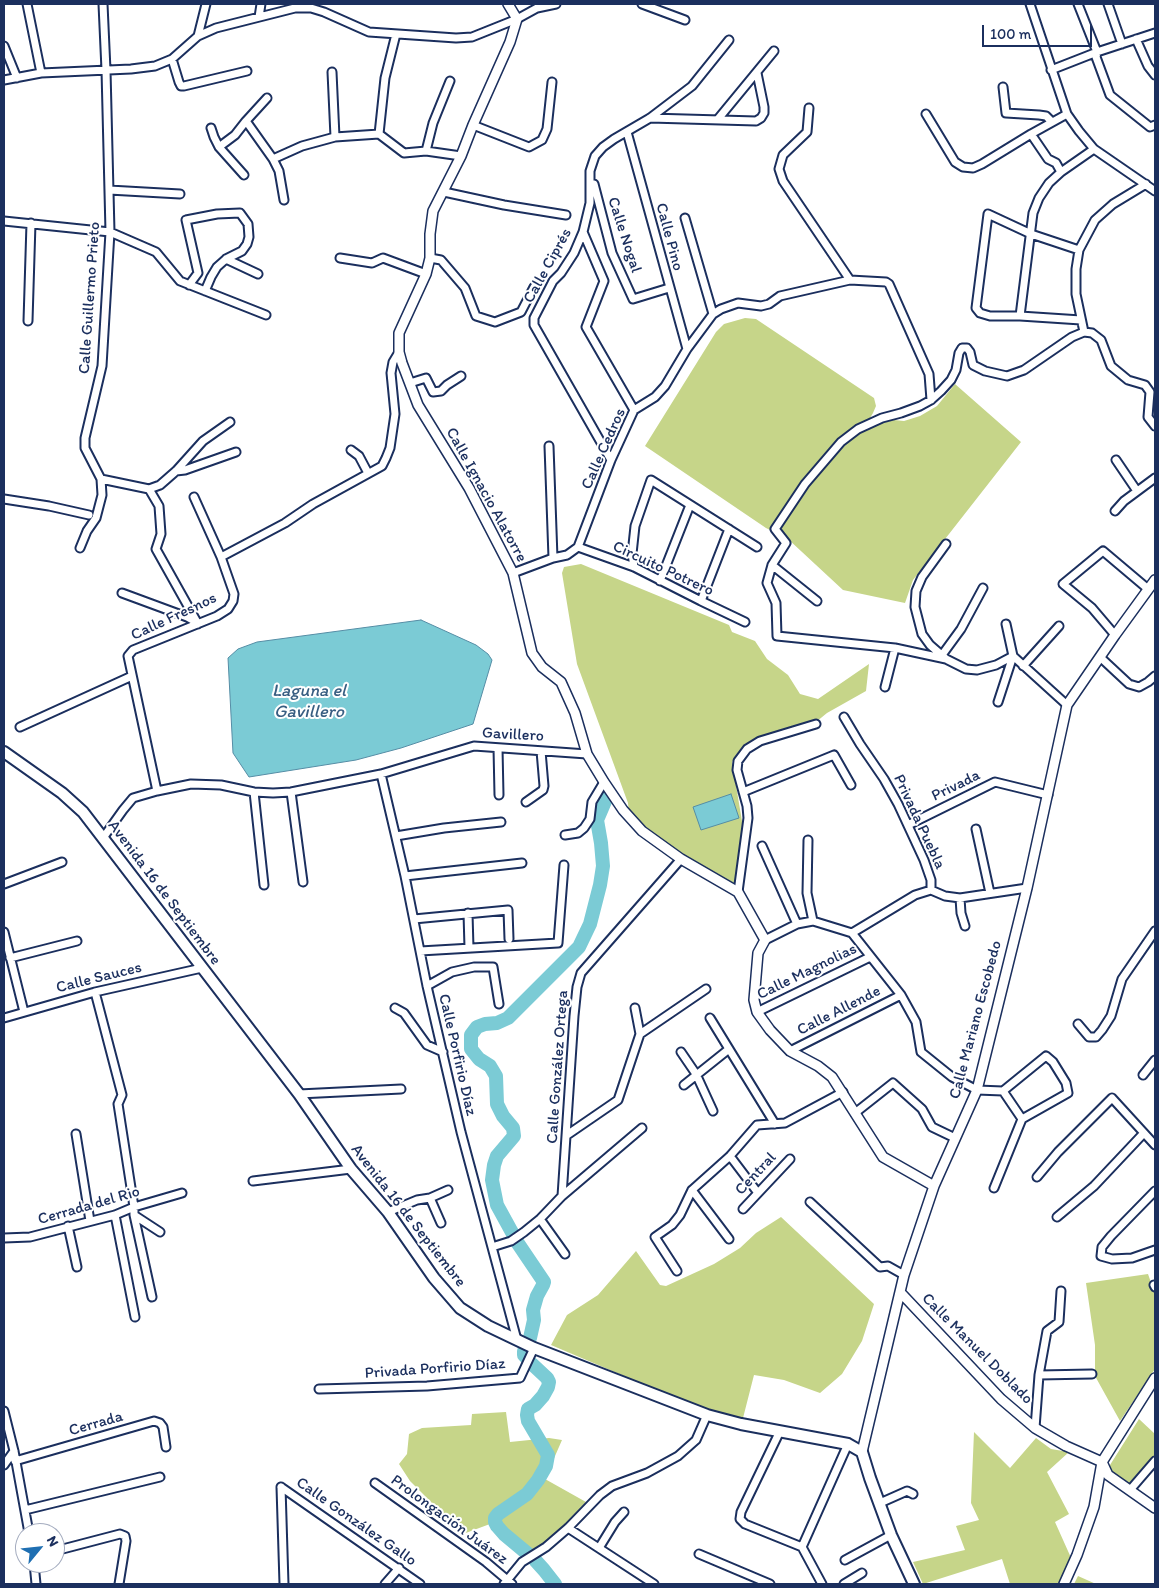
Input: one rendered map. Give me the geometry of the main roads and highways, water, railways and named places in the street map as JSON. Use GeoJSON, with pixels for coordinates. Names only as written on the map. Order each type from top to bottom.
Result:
{"type":"FeatureCollection","features":[{"type":"Feature","properties":{"kind":"main road","name":"Avenida 16 de Septiembre"},"geometry":{"type":"LineString","coordinates":[[4,752],[62,793],[83,812],[299,1094],[351,1169],[388,1212],[434,1278],[460,1308],[488,1326],[534,1348],[707,1415],[848,1444],[862,1452],[891,1536],[914,1584]]}},
{"type":"Feature","properties":{"kind":"water","name":"Laguna el Gavillero"},"geometry":{"type":"Polygon","coordinates":[[[421,620],[476,645],[488,654],[492,660],[473,724],[401,748],[356,760],[249,777],[233,753],[228,658],[238,649],[257,642],[421,620]]]}},
{"type":"Feature","properties":{"kind":"water"},"geometry":{"type":"Polygon","coordinates":[[[731,794],[739,818],[701,830],[693,807],[731,794]]]}},
{"type":"Feature","properties":{"kind":"waterway"},"geometry":{"type":"LineString","coordinates":[[514,1236],[497,1205],[492,1180],[497,1156],[514,1136],[513,1128],[503,1116],[497,1104],[496,1076],[490,1066],[479,1059],[471,1049],[471,1035],[477,1027],[497,1023],[508,1018],[579,947],[590,924],[600,885],[603,866],[597,820],[606,799]]}},
{"type":"Feature","properties":{"kind":"waterway"},"geometry":{"type":"LineString","coordinates":[[517,1242],[544,1282],[533,1310],[534,1320],[530,1338]]}},
{"type":"Feature","properties":{"kind":"waterway"},"geometry":{"type":"LineString","coordinates":[[524,1351],[524,1355],[528,1359]]}},
{"type":"Feature","properties":{"kind":"waterway"},"geometry":{"type":"LineString","coordinates":[[528,1554],[504,1534],[497,1526],[495,1518],[527,1494],[546,1466],[548,1455],[528,1421],[527,1415],[528,1409],[535,1405],[543,1396],[549,1382],[532,1364]]}},
{"type":"Feature","properties":{"kind":"waterway"},"geometry":{"type":"LineString","coordinates":[[535,1560],[555,1584]]}}]}
